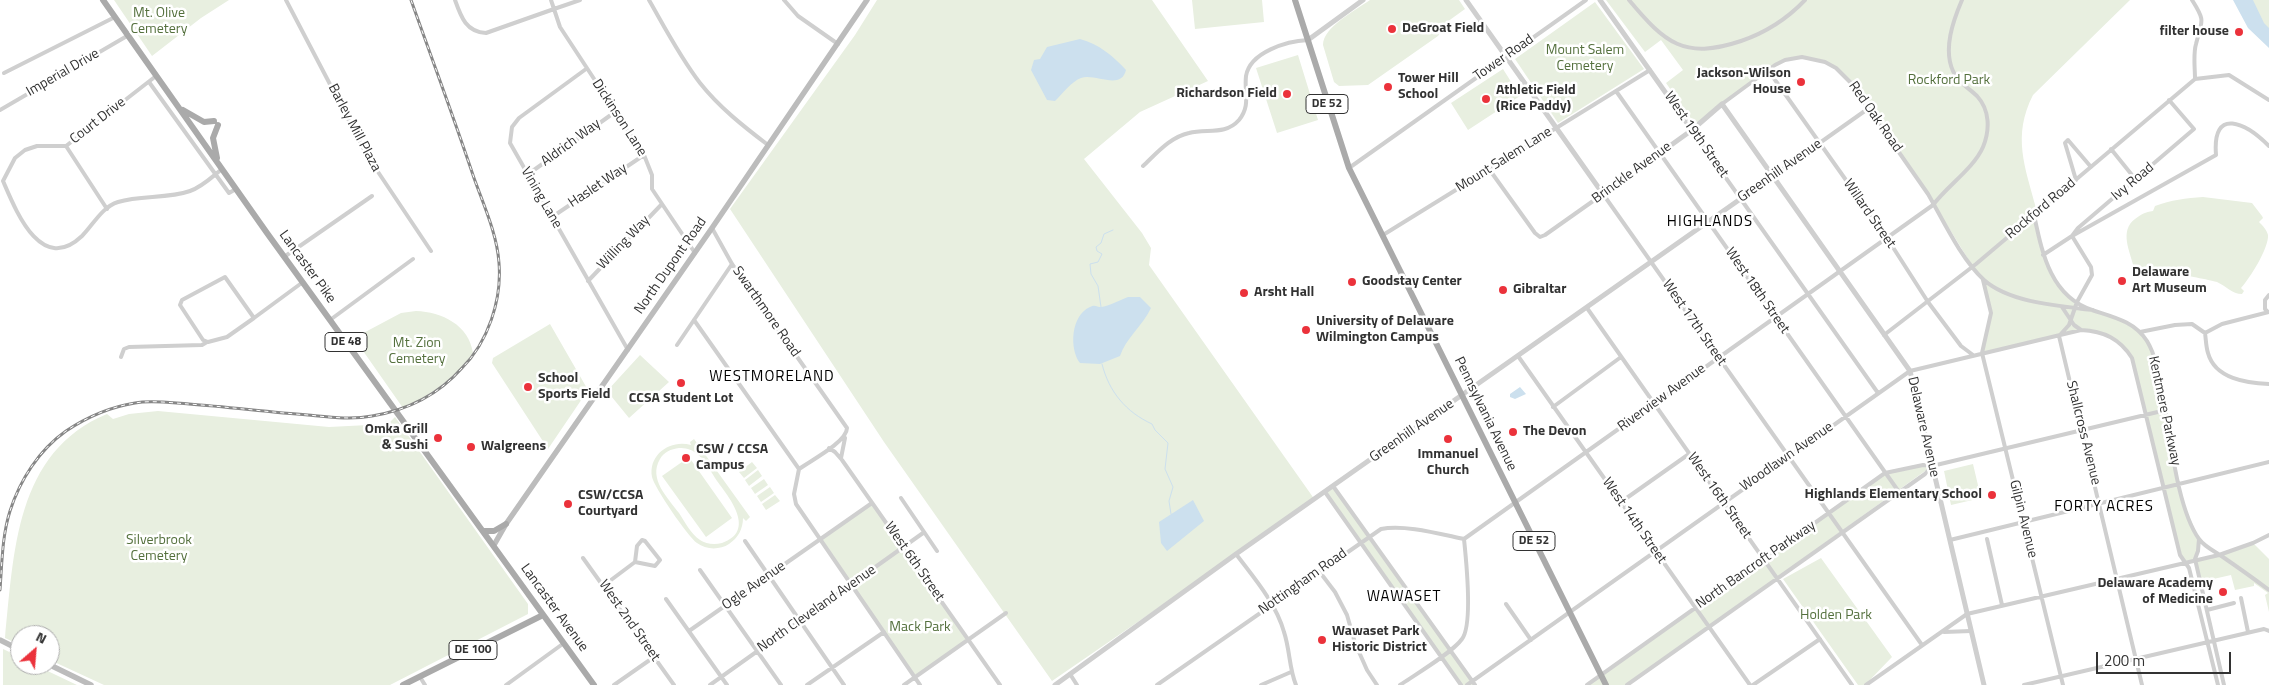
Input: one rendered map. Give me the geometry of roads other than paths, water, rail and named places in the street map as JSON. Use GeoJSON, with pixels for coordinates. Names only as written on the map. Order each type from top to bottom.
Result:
{"type":"FeatureCollection","features":[{"type":"Feature","properties":{"kind":"main road","name":"Lancaster Pike"},"geometry":{"type":"LineString","coordinates":[[103,0],[284,257],[494,545]]}},
{"type":"Feature","properties":{"kind":"main road","name":"North Dupont Road"},"geometry":{"type":"LineString","coordinates":[[494,545],[506,524],[839,44],[867,0]]}},
{"type":"Feature","properties":{"kind":"main road","name":"DE 52"},"geometry":{"type":"LineString","coordinates":[[1296,0],[1308,40]]}},
{"type":"Feature","properties":{"kind":"main road","name":"Pennsylvania Avenue"},"geometry":{"type":"LineString","coordinates":[[1308,40],[1349,168],[1606,685]]}},
{"type":"Feature","properties":{"kind":"main road"},"geometry":{"type":"LineString","coordinates":[[178,106],[196,119],[216,123],[213,138],[218,162]]}},
{"type":"Feature","properties":{"kind":"main road"},"geometry":{"type":"LineString","coordinates":[[484,531],[494,531],[506,524]]}},
{"type":"Feature","properties":{"kind":"main road","name":"Lancaster Avenue"},"geometry":{"type":"LineString","coordinates":[[494,545],[594,685]]}},
{"type":"Feature","properties":{"kind":"main road","name":"DE 100"},"geometry":{"type":"LineString","coordinates":[[404,685],[543,615]]}},
{"type":"Feature","properties":{"kind":"main road"},"geometry":{"type":"LineString","coordinates":[[60,670],[90,685]]}},
{"type":"Feature","properties":{"kind":"street","name":"Barley Mill Plaza"},"geometry":{"type":"LineString","coordinates":[[286,0],[368,157],[431,251]]}},
{"type":"Feature","properties":{"kind":"street"},"geometry":{"type":"LineString","coordinates":[[455,0],[464,21],[470,28],[482,33],[495,32],[580,0]]}},
{"type":"Feature","properties":{"kind":"street","name":"Dickinson Lane"},"geometry":{"type":"LineString","coordinates":[[550,0],[564,33],[586,69],[644,154],[652,174],[652,190],[695,253]]}},
{"type":"Feature","properties":{"kind":"street"},"geometry":{"type":"LineString","coordinates":[[649,0],[686,64],[700,83],[735,120],[768,145]]}},
{"type":"Feature","properties":{"kind":"street"},"geometry":{"type":"LineString","coordinates":[[784,0],[798,16],[839,44]]}},
{"type":"Feature","properties":{"kind":"street"},"geometry":{"type":"LineString","coordinates":[[1143,166],[1175,138],[1189,132],[1218,131],[1230,127],[1238,121],[1246,106],[1246,75],[1256,58],[1266,52],[1291,43],[1308,40],[1363,0]]}},
{"type":"Feature","properties":{"kind":"street","name":"West 17th Street"},"geometry":{"type":"LineString","coordinates":[[1466,0],[1922,645]]}},
{"type":"Feature","properties":{"kind":"street","name":"Tower Road"},"geometry":{"type":"LineString","coordinates":[[1349,168],[1586,0]]}},
{"type":"Feature","properties":{"kind":"street","name":"West 19th Street"},"geometry":{"type":"LineString","coordinates":[[1600,0],[1878,393]]}},
{"type":"Feature","properties":{"kind":"street"},"geometry":{"type":"LineString","coordinates":[[1630,0],[1651,26],[1665,37],[1683,46],[1703,50],[1722,47],[1759,34],[1792,13],[1806,0]]}},
{"type":"Feature","properties":{"kind":"street","name":"Riverview Avenue"},"geometry":{"type":"LineString","coordinates":[[1464,539],[1933,205],[1978,156],[1987,134],[1988,122],[1983,105],[1957,78],[1950,59],[1952,29],[1962,0]]}},
{"type":"Feature","properties":{"kind":"street"},"geometry":{"type":"LineString","coordinates":[[2192,0],[2199,10],[2203,25],[2196,45],[2195,79],[2229,74],[2269,100]]}},
{"type":"Feature","properties":{"kind":"street"},"geometry":{"type":"LineString","coordinates":[[4,73],[115,17]]}},
{"type":"Feature","properties":{"kind":"street","name":"Imperial Drive"},"geometry":{"type":"LineString","coordinates":[[0,110],[127,36]]}},
{"type":"Feature","properties":{"kind":"street","name":"Red Oak Road"},"geometry":{"type":"LineString","coordinates":[[1722,104],[1780,62],[1796,58],[1808,58],[1825,62],[1836,68],[1847,77],[1869,108],[1928,194],[1933,205],[1982,278],[1996,287],[2017,296],[2062,307],[2093,310]]}},
{"type":"Feature","properties":{"kind":"street","name":"Vining Lane"},"geometry":{"type":"LineString","coordinates":[[586,69],[519,118],[510,133],[511,146],[628,350]]}},
{"type":"Feature","properties":{"kind":"street","name":"Mount Salem Lane"},"geometry":{"type":"LineString","coordinates":[[1383,235],[1650,70]]}},
{"type":"Feature","properties":{"kind":"street","name":"Willard Street"},"geometry":{"type":"LineString","coordinates":[[1768,70],[1887,238],[1928,302],[1961,346],[1973,355]]}},
{"type":"Feature","properties":{"kind":"street","name":"Court Drive"},"geometry":{"type":"LineString","coordinates":[[156,76],[66,146],[37,146],[25,150],[15,158],[3,181],[29,231],[38,242],[47,247],[71,244],[107,209],[117,202],[190,191],[222,168]]}},
{"type":"Feature","properties":{"kind":"street","name":"Rockford Road"},"geometry":{"type":"LineString","coordinates":[[1884,335],[1973,267],[2195,79]]}},
{"type":"Feature","properties":{"kind":"street"},"geometry":{"type":"LineString","coordinates":[[149,82],[229,193],[236,189]]}},
{"type":"Feature","properties":{"kind":"street","name":"West 18th Street"},"geometry":{"type":"LineString","coordinates":[[1616,91],[1899,492]]}},
{"type":"Feature","properties":{"kind":"street","name":"Ivy Road"},"geometry":{"type":"LineString","coordinates":[[2072,236],[2078,228],[2194,129],[2170,100]]}},
{"type":"Feature","properties":{"kind":"street","name":"Brinckle Avenue"},"geometry":{"type":"LineString","coordinates":[[1489,169],[1535,233],[1540,237],[1545,236],[1692,130],[1722,104]]}},
{"type":"Feature","properties":{"kind":"street","name":"Delaware Avenue"},"geometry":{"type":"LineString","coordinates":[[1722,104],[1910,371],[1984,685]]}},
{"type":"Feature","properties":{"kind":"street","name":"Greenhill Avenue"},"geometry":{"type":"LineString","coordinates":[[1055,685],[1236,554],[1869,108]]}},
{"type":"Feature","properties":{"kind":"street","name":"Aldrich Way"},"geometry":{"type":"LineString","coordinates":[[527,175],[615,112]]}},
{"type":"Feature","properties":{"kind":"street"},"geometry":{"type":"LineString","coordinates":[[2043,255],[2072,236],[2216,155],[2216,136],[2220,127],[2234,124],[2252,130],[2269,146]]}},
{"type":"Feature","properties":{"kind":"street"},"geometry":{"type":"LineString","coordinates":[[2076,180],[2065,144],[2068,140],[2091,166]]}},
{"type":"Feature","properties":{"kind":"street"},"geometry":{"type":"LineString","coordinates":[[66,146],[107,209]]}},
{"type":"Feature","properties":{"kind":"street"},"geometry":{"type":"LineString","coordinates":[[2110,150],[2136,180]]}},
{"type":"Feature","properties":{"kind":"street","name":"Haslet Way"},"geometry":{"type":"LineString","coordinates":[[552,217],[644,154]]}},
{"type":"Feature","properties":{"kind":"street"},"geometry":{"type":"LineString","coordinates":[[284,257],[372,196]]}},
{"type":"Feature","properties":{"kind":"street","name":"Willing Way"},"geometry":{"type":"LineString","coordinates":[[588,281],[661,205]]}},
{"type":"Feature","properties":{"kind":"street","name":"Kentmere Parkway"},"geometry":{"type":"LineString","coordinates":[[2034,215],[2043,255],[2056,281],[2077,302],[2093,310],[2123,320],[2140,332],[2153,353],[2166,410],[2179,484],[2188,518],[2199,539],[2269,590]]}},
{"type":"Feature","properties":{"kind":"street","name":"Swarthmore Road"},"geometry":{"type":"LineString","coordinates":[[712,228],[732,264],[840,417],[847,428],[846,436]]}},
{"type":"Feature","properties":{"kind":"street"},"geometry":{"type":"LineString","coordinates":[[2059,336],[2071,320],[2074,308],[2092,274],[2091,267],[2072,236]]}},
{"type":"Feature","properties":{"kind":"street"},"geometry":{"type":"LineString","coordinates":[[330,320],[413,259]]}},
{"type":"Feature","properties":{"kind":"street"},"geometry":{"type":"LineString","coordinates":[[677,345],[732,264]]}},
{"type":"Feature","properties":{"kind":"street"},"geometry":{"type":"LineString","coordinates":[[208,342],[203,340],[180,305],[182,300],[204,287],[225,277],[254,318]]}},
{"type":"Feature","properties":{"kind":"street","name":"Red Oak Road"},"geometry":{"type":"LineString","coordinates":[[1982,278],[1991,313],[1982,353]]}},
{"type":"Feature","properties":{"kind":"street"},"geometry":{"type":"LineString","coordinates":[[121,357],[124,349],[129,347],[202,345],[227,337],[302,282]]}},
{"type":"Feature","properties":{"kind":"street"},"geometry":{"type":"LineString","coordinates":[[2205,333],[2222,324],[2268,312],[2265,300],[2269,295]]}},
{"type":"Feature","properties":{"kind":"street"},"geometry":{"type":"LineString","coordinates":[[2062,307],[2071,320],[2082,330]]}},
{"type":"Feature","properties":{"kind":"street","name":"West 16th Street"},"geometry":{"type":"LineString","coordinates":[[1586,308],[1852,685]]}},
{"type":"Feature","properties":{"kind":"street"},"geometry":{"type":"LineString","coordinates":[[694,320],[799,469]]}},
{"type":"Feature","properties":{"kind":"street"},"geometry":{"type":"LineString","coordinates":[[2140,332],[2192,324],[2205,333],[2208,356],[2228,376],[2245,382],[2269,384]]}},
{"type":"Feature","properties":{"kind":"street","name":"Woodlawn Avenue"},"geometry":{"type":"LineString","coordinates":[[1467,685],[1474,683],[1655,551],[1910,371],[2082,330],[2100,332],[2115,339],[2125,348],[2134,364]]}},
{"type":"Feature","properties":{"kind":"street","name":"Shallcross Avenue"},"geometry":{"type":"LineString","coordinates":[[2059,336],[2142,685]]}},
{"type":"Feature","properties":{"kind":"street","name":"Gilpin Avenue"},"geometry":{"type":"LineString","coordinates":[[1982,353],[2063,685]]}},
{"type":"Feature","properties":{"kind":"street","name":"West 14th Street"},"geometry":{"type":"LineString","coordinates":[[1518,356],[1752,685]]}},
{"type":"Feature","properties":{"kind":"street"},"geometry":{"type":"LineString","coordinates":[[1553,406],[1621,357]]}},
{"type":"Feature","properties":{"kind":"street","name":"Kentmere Parkway"},"geometry":{"type":"LineString","coordinates":[[2134,364],[2180,555],[2189,568],[2218,685]]}},
{"type":"Feature","properties":{"kind":"street","name":"North Bancroft Parkway"},"geometry":{"type":"LineString","coordinates":[[1587,685],[1885,473],[1918,466],[1932,466],[2166,410]]}},
{"type":"Feature","properties":{"kind":"street"},"geometry":{"type":"LineString","coordinates":[[846,436],[799,469],[794,494],[796,504],[920,685]]}},
{"type":"Feature","properties":{"kind":"street"},"geometry":{"type":"LineString","coordinates":[[842,460],[841,449],[846,436]]}},
{"type":"Feature","properties":{"kind":"street","name":"West 6th Street"},"geometry":{"type":"LineString","coordinates":[[829,448],[842,460],[1000,685]]}},
{"type":"Feature","properties":{"kind":"street"},"geometry":{"type":"LineString","coordinates":[[1621,502],[1689,454]]}},
{"type":"Feature","properties":{"kind":"street"},"geometry":{"type":"LineString","coordinates":[[1950,540],[2269,462]]}},
{"type":"Feature","properties":{"kind":"street","name":"North Bancroft Parkway"},"geometry":{"type":"LineString","coordinates":[[1626,685],[1925,474],[1932,466]]}},
{"type":"Feature","properties":{"kind":"street"},"geometry":{"type":"LineString","coordinates":[[1333,486],[1474,683]]}},
{"type":"Feature","properties":{"kind":"street"},"geometry":{"type":"LineString","coordinates":[[1325,492],[1461,685]]}},
{"type":"Feature","properties":{"kind":"street"},"geometry":{"type":"LineString","coordinates":[[901,498],[937,551]]}},
{"type":"Feature","properties":{"kind":"street","name":"Ogle Avenue"},"geometry":{"type":"LineString","coordinates":[[689,631],[872,503]]}},
{"type":"Feature","properties":{"kind":"street","name":"Nottingham Road"},"geometry":{"type":"LineString","coordinates":[[1157,685],[1381,529],[1432,532],[1464,539]]}},
{"type":"Feature","properties":{"kind":"street","name":"North Cleveland Avenue"},"geometry":{"type":"LineString","coordinates":[[710,685],[923,533]]}},
{"type":"Feature","properties":{"kind":"street"},"geometry":{"type":"LineString","coordinates":[[1866,685],[1967,614],[2195,559],[2219,555],[2253,543],[2269,534]]}},
{"type":"Feature","properties":{"kind":"street"},"geometry":{"type":"LineString","coordinates":[[1400,685],[1462,640],[1467,621],[1467,560],[1464,539]]}},
{"type":"Feature","properties":{"kind":"street"},"geometry":{"type":"LineString","coordinates":[[1987,539],[2002,605]]}},
{"type":"Feature","properties":{"kind":"street"},"geometry":{"type":"LineString","coordinates":[[2199,539],[2195,559],[2224,685]]}},
{"type":"Feature","properties":{"kind":"street"},"geometry":{"type":"LineString","coordinates":[[603,586],[635,562],[637,546],[642,540],[645,541],[660,560],[656,566],[635,562]]}},
{"type":"Feature","properties":{"kind":"street"},"geometry":{"type":"LineString","coordinates":[[745,540],[844,685]]}},
{"type":"Feature","properties":{"kind":"street"},"geometry":{"type":"LineString","coordinates":[[1236,554],[1272,604],[1285,633],[1291,672],[1296,685]]}},
{"type":"Feature","properties":{"kind":"street","name":"West 2nd Street"},"geometry":{"type":"LineString","coordinates":[[583,558],[674,685]]}},
{"type":"Feature","properties":{"kind":"street"},"geometry":{"type":"LineString","coordinates":[[700,570],[781,685]]}},
{"type":"Feature","properties":{"kind":"street"},"geometry":{"type":"LineString","coordinates":[[1319,571],[1335,592],[1347,616],[1363,661],[1377,685]]}},
{"type":"Feature","properties":{"kind":"street"},"geometry":{"type":"LineString","coordinates":[[2241,598],[2248,632]]}},
{"type":"Feature","properties":{"kind":"street"},"geometry":{"type":"LineString","coordinates":[[666,599],[727,685]]}},
{"type":"Feature","properties":{"kind":"street"},"geometry":{"type":"LineString","coordinates":[[2207,610],[2234,603]]}},
{"type":"Feature","properties":{"kind":"street"},"geometry":{"type":"LineString","coordinates":[[1506,604],[1531,640]]}},
{"type":"Feature","properties":{"kind":"street"},"geometry":{"type":"LineString","coordinates":[[904,685],[969,641],[1006,613]]}},
{"type":"Feature","properties":{"kind":"street"},"geometry":{"type":"LineString","coordinates":[[2024,685],[2248,632],[2268,630]]}},
{"type":"Feature","properties":{"kind":"street"},"geometry":{"type":"LineString","coordinates":[[1939,633],[1972,631]]}},
{"type":"Feature","properties":{"kind":"street"},"geometry":{"type":"LineString","coordinates":[[807,685],[884,632]]}},
{"type":"Feature","properties":{"kind":"street"},"geometry":{"type":"LineString","coordinates":[[1752,685],[1820,638]]}},
{"type":"Feature","properties":{"kind":"street"},"geometry":{"type":"LineString","coordinates":[[506,685],[564,643]]}},
{"type":"Feature","properties":{"kind":"street"},"geometry":{"type":"LineString","coordinates":[[614,685],[654,657]]}},
{"type":"Feature","properties":{"kind":"street"},"geometry":{"type":"LineString","coordinates":[[1261,685],[1291,672]]}},
{"type":"Feature","properties":{"kind":"street"},"geometry":{"type":"LineString","coordinates":[[1070,674],[1077,685]]}},
{"type":"Feature","properties":{"kind":"street"},"geometry":{"type":"LineString","coordinates":[[420,677],[425,685]]}},
{"type":"Feature","properties":{"kind":"water"},"geometry":{"type":"Polygon","coordinates":[[[2233,0],[2253,0],[2264,23],[2269,28],[2269,48],[2248,28],[2233,0]]]}},
{"type":"Feature","properties":{"kind":"water"},"geometry":{"type":"Polygon","coordinates":[[[1080,39],[1099,47],[1111,55],[1126,70],[1123,76],[1113,80],[1081,78],[1055,101],[1047,100],[1031,70],[1034,60],[1040,59],[1047,47],[1080,39]]]}},
{"type":"Feature","properties":{"kind":"water"},"geometry":{"type":"Polygon","coordinates":[[[1128,297],[1140,297],[1151,308],[1126,343],[1120,356],[1100,364],[1080,363],[1076,357],[1073,341],[1079,317],[1092,306],[1101,307],[1128,297]]]}},
{"type":"Feature","properties":{"kind":"water"},"geometry":{"type":"Polygon","coordinates":[[[1520,387],[1526,394],[1515,399],[1510,397],[1510,394],[1520,387]]]}},
{"type":"Feature","properties":{"kind":"water"},"geometry":{"type":"Polygon","coordinates":[[[1193,500],[1204,521],[1167,551],[1161,543],[1159,522],[1193,500]]]}},
{"type":"Feature","properties":{"kind":"waterway"},"geometry":{"type":"LineString","coordinates":[[1101,307],[1098,286],[1091,274],[1090,264],[1098,262],[1102,254],[1097,251],[1096,247],[1101,243],[1104,234],[1113,230]]}},
{"type":"Feature","properties":{"kind":"waterway"},"geometry":{"type":"LineString","coordinates":[[1102,364],[1109,384],[1120,400],[1134,414],[1152,424],[1155,430],[1168,443],[1165,469],[1173,487],[1169,501],[1171,514]]}},
{"type":"Feature","properties":{"kind":"railway"},"geometry":{"type":"LineString","coordinates":[[0,590],[5,530],[19,488],[39,456],[47,447],[66,431],[90,417],[117,407],[148,402],[204,405],[332,417],[356,418],[372,416],[398,410],[422,400],[453,378],[471,358],[486,333],[495,306],[499,277],[498,252],[490,220],[411,0]]}},
{"type":"Feature","properties":{"kind":"place","name":"DeGroat Field"},"geometry":{"type":"Point","coordinates":[1392,29]}},
{"type":"Feature","properties":{"kind":"place","name":"filter house"},"geometry":{"type":"Point","coordinates":[2239,32]}},
{"type":"Feature","properties":{"kind":"place","name":"Jackson-Wilson House"},"geometry":{"type":"Point","coordinates":[1801,82]}},
{"type":"Feature","properties":{"kind":"place","name":"Tower Hill School"},"geometry":{"type":"Point","coordinates":[1388,87]}},
{"type":"Feature","properties":{"kind":"place","name":"Richardson Field"},"geometry":{"type":"Point","coordinates":[1287,94]}},
{"type":"Feature","properties":{"kind":"place","name":"Athletic Field (Rice Paddy)"},"geometry":{"type":"Point","coordinates":[1486,99]}},
{"type":"Feature","properties":{"kind":"place","name":"Delaware Art Museum"},"geometry":{"type":"Point","coordinates":[2122,281]}},
{"type":"Feature","properties":{"kind":"place","name":"Goodstay Center"},"geometry":{"type":"Point","coordinates":[1352,282]}},
{"type":"Feature","properties":{"kind":"place","name":"Gibraltar"},"geometry":{"type":"Point","coordinates":[1503,290]}},
{"type":"Feature","properties":{"kind":"place","name":"Arsht Hall"},"geometry":{"type":"Point","coordinates":[1244,293]}},
{"type":"Feature","properties":{"kind":"place","name":"University of Delaware Wilmington Campus"},"geometry":{"type":"Point","coordinates":[1306,330]}},
{"type":"Feature","properties":{"kind":"place","name":"CCSA Student Lot"},"geometry":{"type":"Point","coordinates":[681,383]}},
{"type":"Feature","properties":{"kind":"place","name":"School Sports Field"},"geometry":{"type":"Point","coordinates":[528,387]}},
{"type":"Feature","properties":{"kind":"place","name":"The Devon"},"geometry":{"type":"Point","coordinates":[1513,432]}},
{"type":"Feature","properties":{"kind":"place","name":"Omka Grill & Sushi"},"geometry":{"type":"Point","coordinates":[438,438]}},
{"type":"Feature","properties":{"kind":"place","name":"Immanuel Church"},"geometry":{"type":"Point","coordinates":[1448,439]}},
{"type":"Feature","properties":{"kind":"place","name":"Walgreens"},"geometry":{"type":"Point","coordinates":[471,447]}},
{"type":"Feature","properties":{"kind":"place","name":"CSW / CCSA Campus"},"geometry":{"type":"Point","coordinates":[686,458]}},
{"type":"Feature","properties":{"kind":"place","name":"Highlands Elementary School"},"geometry":{"type":"Point","coordinates":[1992,495]}},
{"type":"Feature","properties":{"kind":"place","name":"CSW/CCSA Courtyard"},"geometry":{"type":"Point","coordinates":[568,504]}},
{"type":"Feature","properties":{"kind":"place","name":"Delaware Academy of Medicine"},"geometry":{"type":"Point","coordinates":[2223,592]}},
{"type":"Feature","properties":{"kind":"place","name":"Wawaset Park Historic District"},"geometry":{"type":"Point","coordinates":[1322,640]}},
{"type":"Feature","properties":{"kind":"district","name":"HIGHLANDS"},"geometry":{"type":"Point","coordinates":[1710,222]}},
{"type":"Feature","properties":{"kind":"district","name":"WESTMORELAND"},"geometry":{"type":"Point","coordinates":[772,377]}},
{"type":"Feature","properties":{"kind":"district","name":"FORTY ACRES"},"geometry":{"type":"Point","coordinates":[2104,507]}},
{"type":"Feature","properties":{"kind":"district","name":"WAWASET"},"geometry":{"type":"Point","coordinates":[1404,597]}},
{"type":"Feature","properties":{"kind":"park label","name":"Mt. Olive Cemetery"},"geometry":{"type":"Point","coordinates":[159,22]}},
{"type":"Feature","properties":{"kind":"park label","name":"Mount Salem Cemetery"},"geometry":{"type":"Point","coordinates":[1585,59]}},
{"type":"Feature","properties":{"kind":"park label","name":"Rockford Park"},"geometry":{"type":"Point","coordinates":[1949,81]}},
{"type":"Feature","properties":{"kind":"park label","name":"Mt. Zion Cemetery"},"geometry":{"type":"Point","coordinates":[417,352]}},
{"type":"Feature","properties":{"kind":"park label","name":"Silverbrook Cemetery"},"geometry":{"type":"Point","coordinates":[159,550]}},
{"type":"Feature","properties":{"kind":"park label","name":"Holden Park"},"geometry":{"type":"Point","coordinates":[1836,616]}},
{"type":"Feature","properties":{"kind":"park label","name":"Mack Park"},"geometry":{"type":"Point","coordinates":[920,628]}}]}
